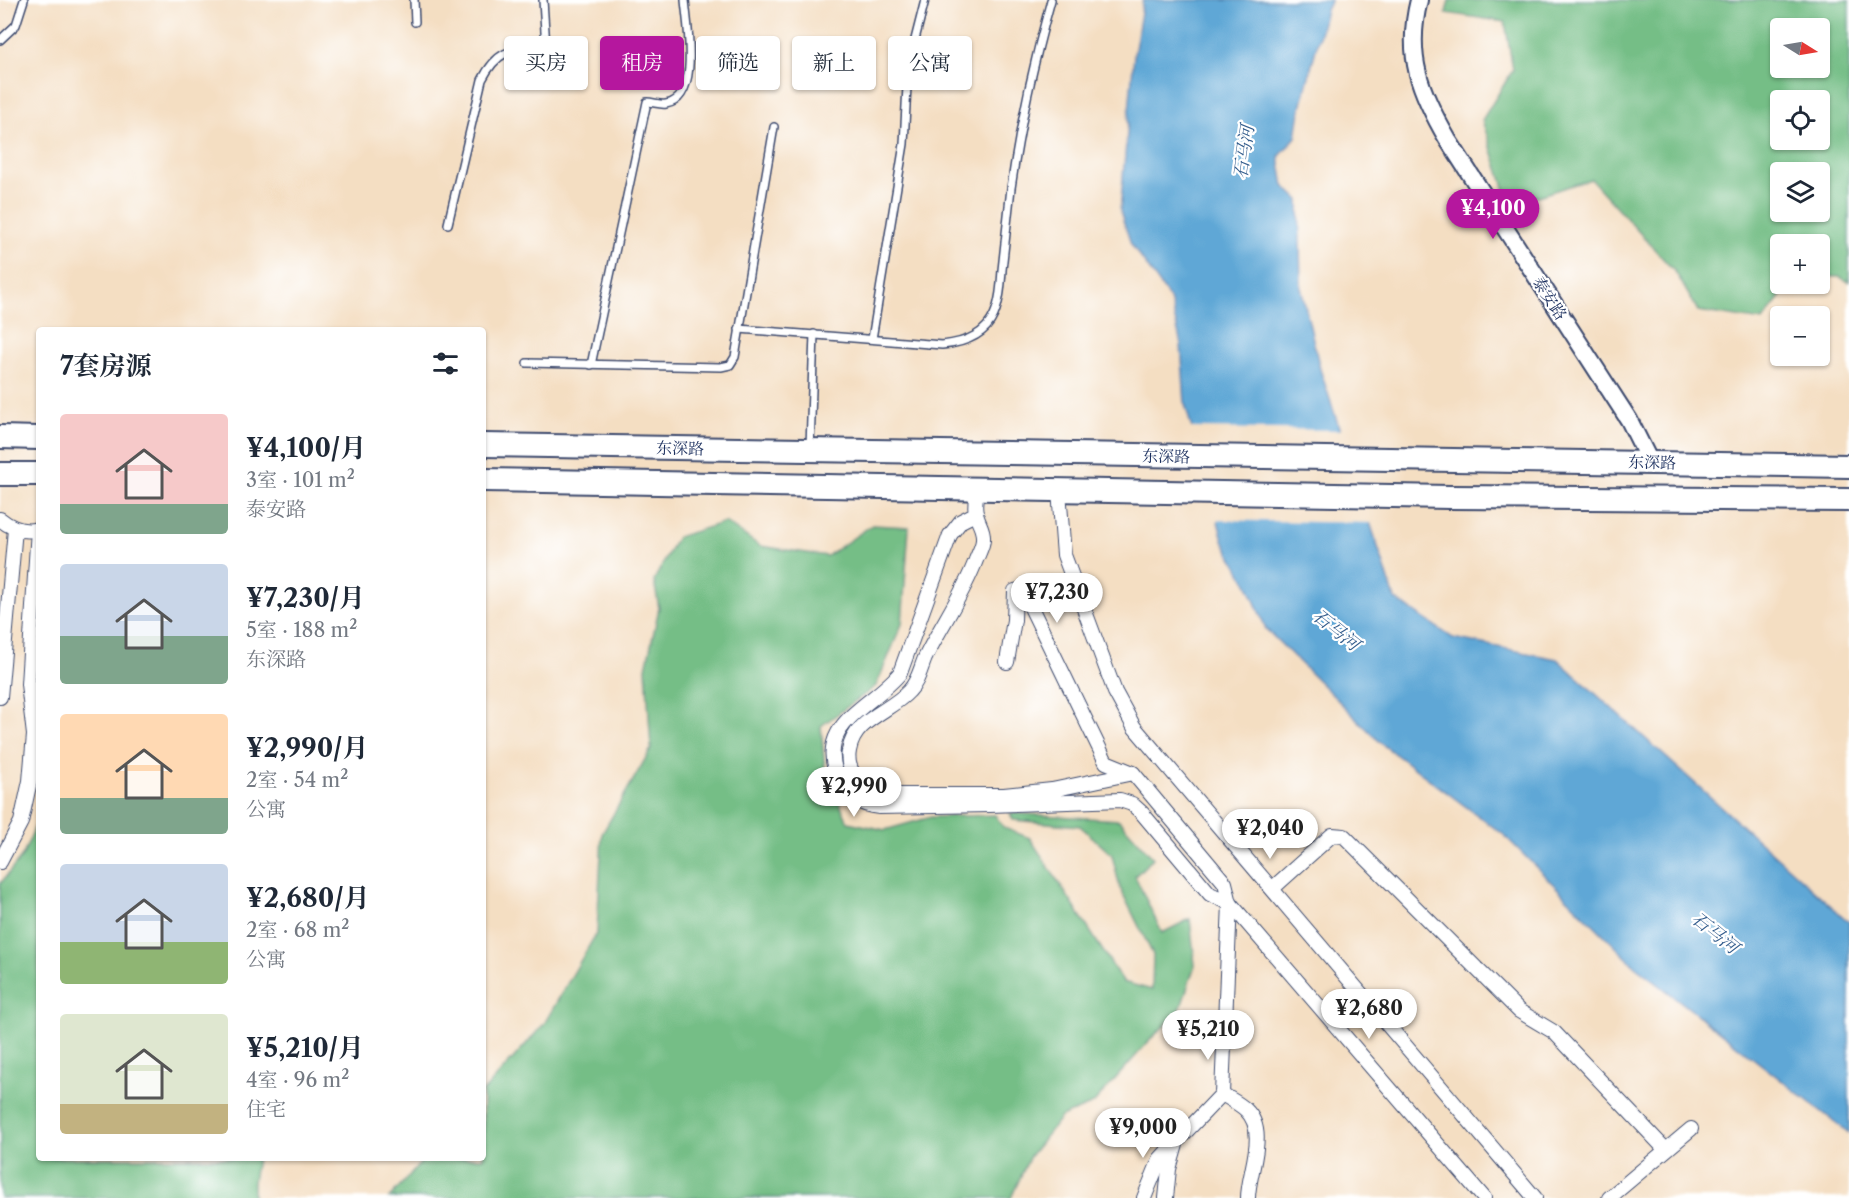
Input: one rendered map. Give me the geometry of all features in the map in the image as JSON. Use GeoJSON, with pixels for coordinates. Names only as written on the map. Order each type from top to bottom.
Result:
{"type":"FeatureCollection","features":[{"type":"Feature","properties":{"kind":"highway"},"geometry":{"type":"LineString","coordinates":[[0,437],[36,438]]}},
{"type":"Feature","properties":{"kind":"highway","name":"东深路"},"geometry":{"type":"LineString","coordinates":[[486,445],[1849,466]]}},
{"type":"Feature","properties":{"kind":"highway"},"geometry":{"type":"LineString","coordinates":[[0,474],[36,474]]}},
{"type":"Feature","properties":{"kind":"highway"},"geometry":{"type":"LineString","coordinates":[[486,480],[1450,497],[1849,500]]}},
{"type":"Feature","properties":{"kind":"street","name":"泰安路"},"geometry":{"type":"LineString","coordinates":[[1419,0],[1414,46],[1418,80],[1431,111],[1629,420],[1650,462]]}},
{"type":"Feature","properties":{"kind":"street"},"geometry":{"type":"LineString","coordinates":[[977,490],[975,514],[983,527],[983,539],[968,582],[933,643],[909,692],[854,734],[848,752],[850,765],[858,781],[868,791],[881,795],[1004,795],[1052,790],[1134,773]]}},
{"type":"Feature","properties":{"kind":"street"},"geometry":{"type":"LineString","coordinates":[[1059,491],[1064,555],[1115,692],[1134,728],[1273,888],[1535,1198]]}},
{"type":"Feature","properties":{"kind":"street"},"geometry":{"type":"LineString","coordinates":[[975,514],[961,520],[951,535],[900,673],[889,686],[844,722],[835,737],[832,755],[835,771],[843,787],[855,801],[866,806],[879,807],[1120,800],[1132,804],[1210,894],[1230,903],[1484,1198]]}},
{"type":"Feature","properties":{"kind":"street"},"geometry":{"type":"LineString","coordinates":[[0,519],[15,529],[24,531],[36,529]]}},
{"type":"Feature","properties":{"kind":"street"},"geometry":{"type":"LineString","coordinates":[[0,697],[15,529]]}},
{"type":"Feature","properties":{"kind":"street"},"geometry":{"type":"LineString","coordinates":[[0,862],[21,822],[30,781],[34,735],[28,684],[36,571]]}},
{"type":"Feature","properties":{"kind":"street"},"geometry":{"type":"LineString","coordinates":[[1007,662],[1014,620],[1014,596],[1016,591],[1021,590],[1106,762],[1134,773],[1224,883],[1230,903],[1222,1094],[1160,1159],[1144,1198]]}},
{"type":"Feature","properties":{"kind":"street"},"geometry":{"type":"LineString","coordinates":[[3,679],[28,684]]}},
{"type":"Feature","properties":{"kind":"street"},"geometry":{"type":"LineString","coordinates":[[1273,888],[1332,835],[1344,836],[1518,1011],[1554,1032],[1665,1149]]}},
{"type":"Feature","properties":{"kind":"street"},"geometry":{"type":"LineString","coordinates":[[1222,1094],[1247,1111],[1254,1125],[1256,1139],[1248,1198]]}},
{"type":"Feature","properties":{"kind":"street"},"geometry":{"type":"LineString","coordinates":[[1609,1198],[1691,1129]]}},
{"type":"Feature","properties":{"kind":"street"},"geometry":{"type":"LineString","coordinates":[[1166,1198],[1169,1169],[1177,1141]]}},
{"type":"Feature","properties":{"kind":"lane"},"geometry":{"type":"LineString","coordinates":[[0,40],[16,25],[24,0]]}},
{"type":"Feature","properties":{"kind":"lane"},"geometry":{"type":"LineString","coordinates":[[414,0],[415,22]]}},
{"type":"Feature","properties":{"kind":"lane"},"geometry":{"type":"LineString","coordinates":[[448,224],[482,80],[490,64],[508,51],[546,47],[543,0]]}},
{"type":"Feature","properties":{"kind":"lane"},"geometry":{"type":"LineString","coordinates":[[591,365],[647,102],[666,104],[676,100],[683,92],[689,72],[690,54],[685,0]]}},
{"type":"Feature","properties":{"kind":"lane"},"geometry":{"type":"LineString","coordinates":[[872,339],[904,144],[908,67],[925,0]]}},
{"type":"Feature","properties":{"kind":"lane"},"geometry":{"type":"LineString","coordinates":[[740,328],[942,345],[972,338],[985,329],[994,316],[1000,297],[1011,188],[1019,140],[1052,0]]}},
{"type":"Feature","properties":{"kind":"lane"},"geometry":{"type":"LineString","coordinates":[[527,363],[726,367],[733,362],[774,127]]}},
{"type":"Feature","properties":{"kind":"lane"},"geometry":{"type":"LineString","coordinates":[[810,450],[814,334]]}},
{"type":"Feature","properties":{"kind":"green space"},"geometry":{"type":"Polygon","coordinates":[[[1449,0],[1849,0],[1849,282],[1840,277],[1830,276],[1830,234],[1770,234],[1770,294],[1782,294],[1774,306],[1770,306],[1770,311],[1763,321],[1698,311],[1676,273],[1591,179],[1510,205],[1482,120],[1513,70],[1505,22],[1446,13],[1449,0]]]}},
{"type":"Feature","properties":{"kind":"green space"},"geometry":{"type":"Polygon","coordinates":[[[725,522],[760,546],[827,556],[872,525],[909,527],[902,624],[876,686],[821,726],[825,770],[848,822],[885,830],[931,817],[995,815],[1004,828],[1030,838],[1123,982],[1152,990],[1153,955],[1120,888],[1112,855],[1080,826],[1013,820],[1010,813],[1119,820],[1153,858],[1135,876],[1162,933],[1190,919],[1195,965],[1180,1010],[1093,1104],[1061,1117],[1030,1156],[1011,1198],[389,1198],[422,1161],[486,1161],[486,1089],[544,1024],[597,932],[602,834],[651,749],[646,668],[659,608],[654,580],[677,537],[725,522]]]}},
{"type":"Feature","properties":{"kind":"green space"},"geometry":{"type":"Polygon","coordinates":[[[36,824],[36,1161],[256,1161],[253,1198],[0,1198],[0,884],[23,855],[36,824]]]}},
{"type":"Feature","properties":{"kind":"water","name":"石马河"},"geometry":{"type":"Polygon","coordinates":[[[1143,0],[1331,0],[1326,10],[1300,111],[1296,137],[1279,157],[1284,186],[1299,200],[1301,288],[1320,369],[1395,599],[1453,638],[1557,659],[1849,922],[1849,1133],[1635,966],[1504,835],[1383,745],[1266,629],[1248,585],[1224,543],[1185,404],[1181,344],[1170,299],[1131,244],[1120,211],[1134,55],[1143,0]]]}},
{"type":"Feature","properties":{"kind":"pier"},"geometry":{"type":"Polygon","coordinates":[[[1189,428],[1343,430],[1374,523],[1215,520],[1189,428]]]}}]}
